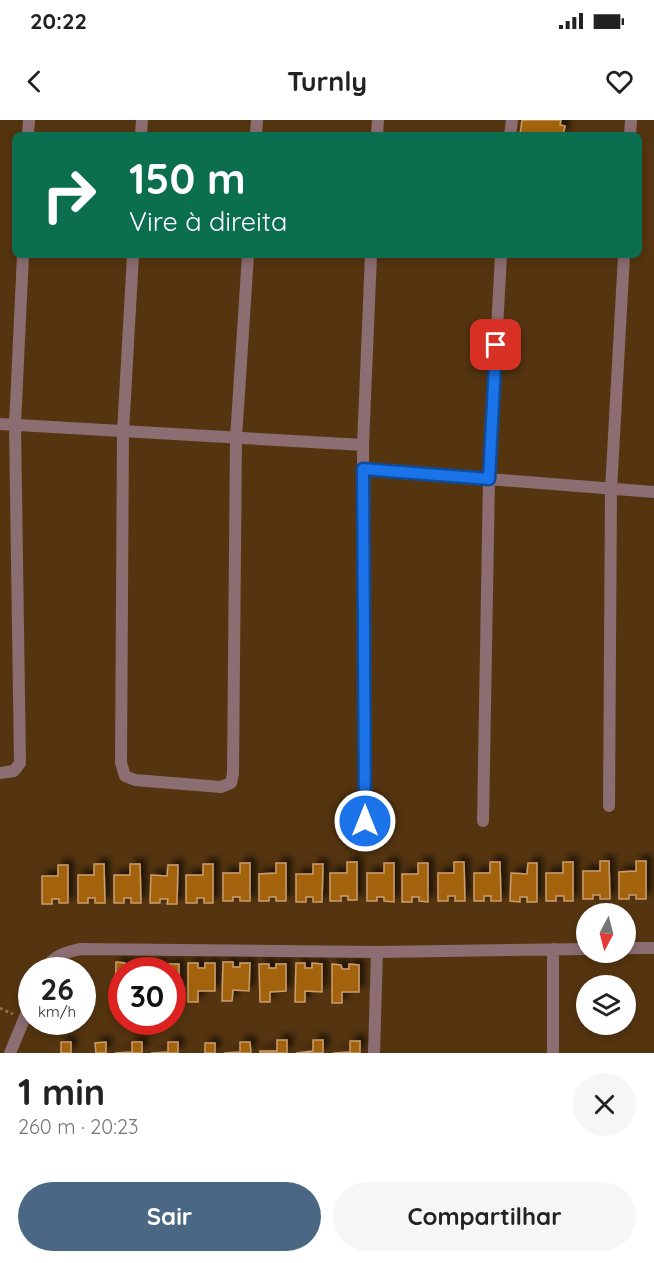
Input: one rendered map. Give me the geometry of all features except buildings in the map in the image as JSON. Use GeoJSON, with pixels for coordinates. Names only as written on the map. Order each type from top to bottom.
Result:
{"type":"FeatureCollection","features":[{"type":"Feature","properties":{"kind":"street"},"geometry":{"type":"LineString","coordinates":[[0,773],[14,771],[20,763],[15,425],[23,258]]}},
{"type":"Feature","properties":{"kind":"street"},"geometry":{"type":"LineString","coordinates":[[133,258],[123,432],[121,763],[125,776],[135,780],[221,787],[231,783],[233,774],[236,438],[248,258]]}},
{"type":"Feature","properties":{"kind":"street"},"geometry":{"type":"LineString","coordinates":[[365,821],[363,446],[371,258]]}},
{"type":"Feature","properties":{"kind":"street"},"geometry":{"type":"LineString","coordinates":[[483,821],[489,479],[501,258]]}},
{"type":"Feature","properties":{"kind":"street"},"geometry":{"type":"LineString","coordinates":[[609,806],[611,490],[624,258]]}},
{"type":"Feature","properties":{"kind":"street"},"geometry":{"type":"LineString","coordinates":[[0,424],[363,446]]}},
{"type":"Feature","properties":{"kind":"street"},"geometry":{"type":"LineString","coordinates":[[363,469],[654,492]]}},
{"type":"Feature","properties":{"kind":"street"},"geometry":{"type":"LineString","coordinates":[[636,948],[654,948]]}},
{"type":"Feature","properties":{"kind":"street"},"geometry":{"type":"LineString","coordinates":[[57,957],[65,952],[81,949],[377,952],[576,949]]}},
{"type":"Feature","properties":{"kind":"street"},"geometry":{"type":"LineString","coordinates":[[553,949],[553,1053]]}},
{"type":"Feature","properties":{"kind":"street"},"geometry":{"type":"LineString","coordinates":[[374,1053],[377,952]]}},
{"type":"Feature","properties":{"kind":"street"},"geometry":{"type":"LineString","coordinates":[[10,1053],[18,1034]]}},
{"type":"Feature","properties":{"kind":"route"},"geometry":{"type":"LineString","coordinates":[[365,821],[363,469],[489,479],[496,345]]}}]}
